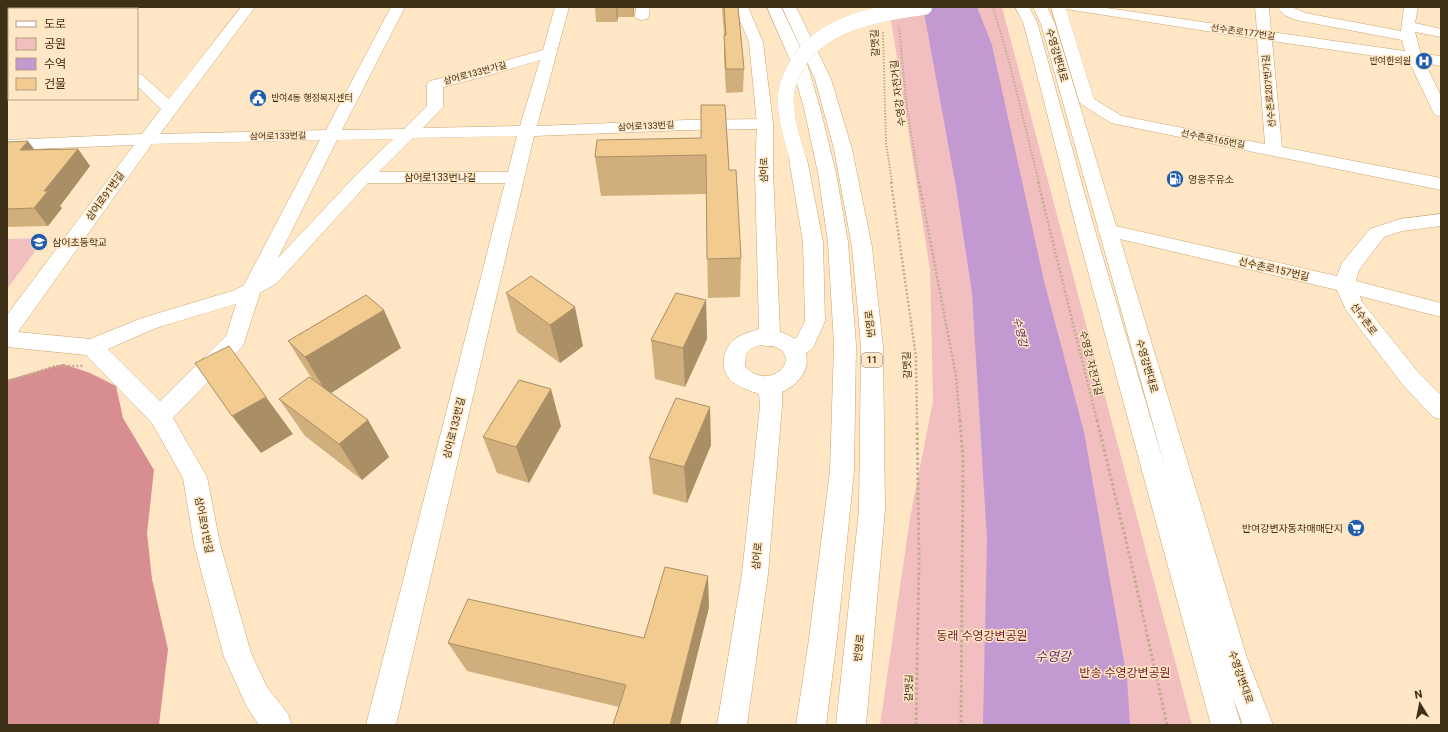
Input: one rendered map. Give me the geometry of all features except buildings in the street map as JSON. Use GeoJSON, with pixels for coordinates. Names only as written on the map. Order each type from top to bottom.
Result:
{"type":"FeatureCollection","features":[{"type":"Feature","properties":{"kind":"main road","name":"삼어로91번길"},"geometry":{"type":"LineString","coordinates":[[7,331],[170,108],[248,7]]}},
{"type":"Feature","properties":{"kind":"main road"},"geometry":{"type":"LineString","coordinates":[[160,416],[235,340],[250,290],[398,7]]}},
{"type":"Feature","properties":{"kind":"main road"},"geometry":{"type":"LineString","coordinates":[[528,132],[562,7]]}},
{"type":"Feature","properties":{"kind":"main road","name":"삼어로"},"geometry":{"type":"LineString","coordinates":[[741,7],[756,42],[765,124],[764,172],[770,337]]}},
{"type":"Feature","properties":{"kind":"main road"},"geometry":{"type":"LineString","coordinates":[[774,7],[798,60],[812,108],[827,173],[838,242],[845,345],[842,471],[823,639],[811,725]]}},
{"type":"Feature","properties":{"kind":"main road","name":"번영로"},"geometry":{"type":"LineString","coordinates":[[789,7],[823,79],[843,149],[862,247],[872,346],[872,510],[851,725]]}},
{"type":"Feature","properties":{"kind":"main road"},"geometry":{"type":"LineString","coordinates":[[794,350],[805,342],[815,321],[813,242],[798,159],[787,111],[786,92],[792,71],[805,53],[826,36],[851,23],[874,15],[924,7]]}},
{"type":"Feature","properties":{"kind":"main road","name":"수영강변대로"},"geometry":{"type":"LineString","coordinates":[[1022,7],[1030,22],[1045,74],[1087,234],[1226,725]]}},
{"type":"Feature","properties":{"kind":"main road","name":"수영강변대로"},"geometry":{"type":"LineString","coordinates":[[1040,7],[1048,24],[1233,658],[1258,725]]}},
{"type":"Feature","properties":{"kind":"main road","name":"선수촌로165번길"},"geometry":{"type":"LineString","coordinates":[[1058,7],[1087,101],[1117,120],[1441,184]]}},
{"type":"Feature","properties":{"kind":"main road","name":"선수촌로177번길"},"geometry":{"type":"LineString","coordinates":[[1071,7],[1416,58]]}},
{"type":"Feature","properties":{"kind":"main road"},"geometry":{"type":"LineString","coordinates":[[1124,7],[1136,17]]}},
{"type":"Feature","properties":{"kind":"main road","name":"선수촌로207번가길"},"geometry":{"type":"LineString","coordinates":[[1262,7],[1274,151]]}},
{"type":"Feature","properties":{"kind":"main road"},"geometry":{"type":"LineString","coordinates":[[1284,7],[1289,12],[1301,18],[1408,32],[1441,34]]}},
{"type":"Feature","properties":{"kind":"main road"},"geometry":{"type":"LineString","coordinates":[[1411,7],[1408,32],[1416,58],[1441,112]]}},
{"type":"Feature","properties":{"kind":"main road","name":"삼어로133번가길"},"geometry":{"type":"LineString","coordinates":[[409,134],[435,108],[435,84],[550,52]]}},
{"type":"Feature","properties":{"kind":"main road"},"geometry":{"type":"LineString","coordinates":[[1416,58],[1441,62]]}},
{"type":"Feature","properties":{"kind":"main road"},"geometry":{"type":"LineString","coordinates":[[138,79],[170,108]]}},
{"type":"Feature","properties":{"kind":"main road","name":"삼어로133번길"},"geometry":{"type":"LineString","coordinates":[[7,145],[147,139],[528,132],[687,124],[765,124]]}},
{"type":"Feature","properties":{"kind":"main road","name":"삼어로133번길"},"geometry":{"type":"LineString","coordinates":[[381,725],[528,132]]}},
{"type":"Feature","properties":{"kind":"main road"},"geometry":{"type":"LineString","coordinates":[[7,339],[99,354],[149,323],[242,295],[270,278],[363,178],[409,134]]}},
{"type":"Feature","properties":{"kind":"main road","name":"삼어로133번나길"},"geometry":{"type":"LineString","coordinates":[[363,178],[516,177]]}},
{"type":"Feature","properties":{"kind":"main road"},"geometry":{"type":"LineString","coordinates":[[1345,285],[1349,268],[1377,233],[1400,225],[1441,220]]}},
{"type":"Feature","properties":{"kind":"main road","name":"선수촌로157번길"},"geometry":{"type":"LineString","coordinates":[[1107,230],[1345,285],[1441,310]]}},
{"type":"Feature","properties":{"kind":"main road","name":"선수촌로"},"geometry":{"type":"LineString","coordinates":[[1345,285],[1352,306],[1410,378],[1441,410]]}},
{"type":"Feature","properties":{"kind":"main road"},"geometry":{"type":"LineString","coordinates":[[770,337],[787,344],[794,350],[797,357],[797,365],[794,372],[789,378],[770,385],[754,383],[740,375],[735,368],[733,359],[736,351],[742,344],[750,339],[770,337]]}},
{"type":"Feature","properties":{"kind":"main road","name":"삼어로91번길"},"geometry":{"type":"LineString","coordinates":[[99,354],[160,416],[195,477],[207,544],[238,657],[257,697],[277,725]]}},
{"type":"Feature","properties":{"kind":"main road","name":"삼어로"},"geometry":{"type":"LineString","coordinates":[[732,725],[755,574],[770,406],[770,385]]}},
{"type":"Feature","properties":{"kind":"path","name":"수영강 자전거길"},"geometry":{"type":"LineString","coordinates":[[993,7],[1010,65],[1132,566],[1166,725]]}},
{"type":"Feature","properties":{"kind":"path","name":"수영강 자전거길"},"geometry":{"type":"LineString","coordinates":[[898,20],[906,100],[918,176],[957,384],[963,460],[961,725]]}},
{"type":"Feature","properties":{"kind":"path","name":"갈맷길"},"geometry":{"type":"LineString","coordinates":[[883,29],[886,143],[916,357],[919,561],[916,725]]}},
{"type":"Feature","properties":{"kind":"path"},"geometry":{"type":"LineString","coordinates":[[7,382],[55,366],[82,366],[99,354]]}},
{"type":"Feature","properties":{"kind":"green space","name":"동래 수영강변공원"},"geometry":{"type":"Polygon","coordinates":[[[889,7],[1002,7],[1192,725],[880,725],[910,518],[933,401],[930,270],[889,7]]]}},
{"type":"Feature","properties":{"kind":"green space"},"geometry":{"type":"Polygon","coordinates":[[[45,238],[7,289],[7,239],[45,238]]]}},
{"type":"Feature","properties":{"kind":"shaded area"},"geometry":{"type":"Polygon","coordinates":[[[63,364],[90,373],[116,386],[123,418],[154,470],[147,533],[152,579],[168,649],[159,725],[7,725],[7,380],[63,364]]]}},
{"type":"Feature","properties":{"kind":"water","name":"수영강"},"geometry":{"type":"Polygon","coordinates":[[[923,7],[977,7],[992,45],[1044,281],[1084,432],[1127,678],[1130,725],[983,725],[987,539],[972,293],[956,187],[923,7]]]}},
{"type":"Feature","properties":{"kind":"place","name":"반여한의원"},"geometry":{"type":"Point","coordinates":[1424,61]}},
{"type":"Feature","properties":{"kind":"place","name":"반여4동 행정복지센터"},"geometry":{"type":"Point","coordinates":[258,98]}},
{"type":"Feature","properties":{"kind":"place","name":"영웅주유소"},"geometry":{"type":"Point","coordinates":[1175,179]}},
{"type":"Feature","properties":{"kind":"place","name":"삼어초등학교"},"geometry":{"type":"Point","coordinates":[39,242]}},
{"type":"Feature","properties":{"kind":"place","name":"반여강변자동차매매단지"},"geometry":{"type":"Point","coordinates":[1356,528]}},
{"type":"Feature","properties":{"kind":"park label","name":"반송 수영강변공원"},"geometry":{"type":"Point","coordinates":[1125,673]}}]}
